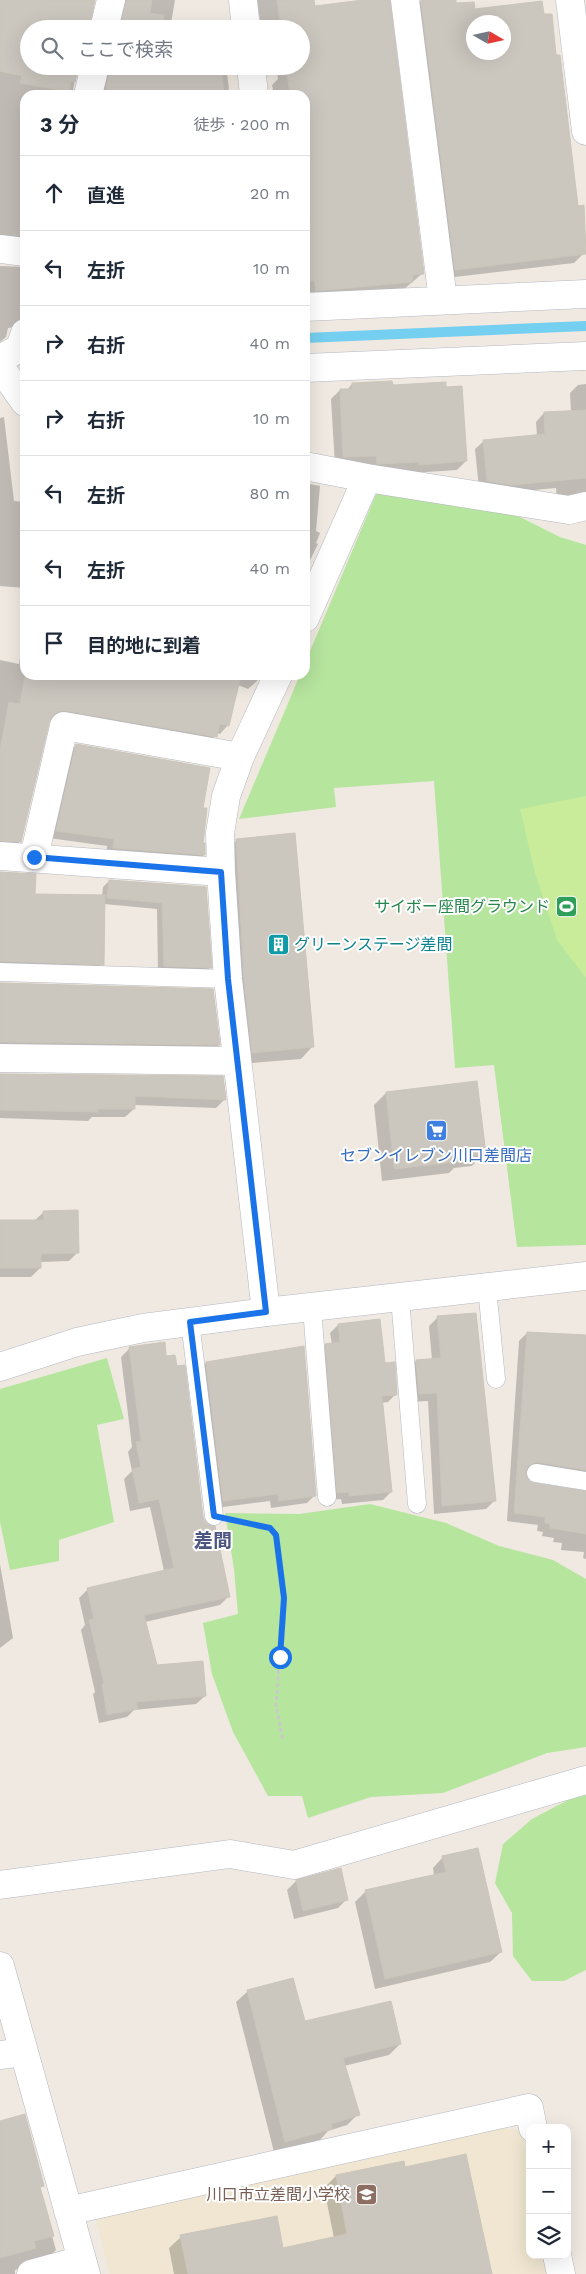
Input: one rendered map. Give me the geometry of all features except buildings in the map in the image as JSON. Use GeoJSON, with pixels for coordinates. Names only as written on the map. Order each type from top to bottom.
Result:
{"type":"FeatureCollection","features":[{"type":"Feature","properties":{"kind":"street"},"geometry":{"type":"LineString","coordinates":[[106,20],[111,0]]}},
{"type":"Feature","properties":{"kind":"street"},"geometry":{"type":"LineString","coordinates":[[243,0],[245,20]]}},
{"type":"Feature","properties":{"kind":"street"},"geometry":{"type":"LineString","coordinates":[[405,0],[444,300]]}},
{"type":"Feature","properties":{"kind":"street"},"geometry":{"type":"LineString","coordinates":[[570,0],[586,131]]}},
{"type":"Feature","properties":{"kind":"street"},"geometry":{"type":"LineString","coordinates":[[89,90],[93,75]]}},
{"type":"Feature","properties":{"kind":"street"},"geometry":{"type":"LineString","coordinates":[[252,75],[253,90]]}},
{"type":"Feature","properties":{"kind":"street"},"geometry":{"type":"LineString","coordinates":[[0,249],[20,251]]}},
{"type":"Feature","properties":{"kind":"street"},"geometry":{"type":"LineString","coordinates":[[310,307],[586,294]]}},
{"type":"Feature","properties":{"kind":"street"},"geometry":{"type":"LineString","coordinates":[[0,359],[20,348]]}},
{"type":"Feature","properties":{"kind":"street"},"geometry":{"type":"LineString","coordinates":[[310,368],[586,356]]}},
{"type":"Feature","properties":{"kind":"street"},"geometry":{"type":"LineString","coordinates":[[0,367],[20,395]]}},
{"type":"Feature","properties":{"kind":"street"},"geometry":{"type":"LineString","coordinates":[[310,467],[366,478],[569,510],[586,506]]}},
{"type":"Feature","properties":{"kind":"street"},"geometry":{"type":"LineString","coordinates":[[310,606],[366,478]]}},
{"type":"Feature","properties":{"kind":"street"},"geometry":{"type":"LineString","coordinates":[[266,1312],[228,979],[220,833],[226,796],[240,757],[276,680]]}},
{"type":"Feature","properties":{"kind":"street"},"geometry":{"type":"LineString","coordinates":[[34,857],[64,726],[240,757]]}},
{"type":"Feature","properties":{"kind":"street"},"geometry":{"type":"LineString","coordinates":[[0,856],[221,872]]}},
{"type":"Feature","properties":{"kind":"street"},"geometry":{"type":"LineString","coordinates":[[0,1058],[237,1061]]}},
{"type":"Feature","properties":{"kind":"street"},"geometry":{"type":"LineString","coordinates":[[0,1367],[77,1342],[143,1328],[266,1312],[586,1276]]}},
{"type":"Feature","properties":{"kind":"street"},"geometry":{"type":"LineString","coordinates":[[0,1885],[230,1854],[294,1865],[586,1780]]}},
{"type":"Feature","properties":{"kind":"street"},"geometry":{"type":"LineString","coordinates":[[0,1966],[11,2054],[68,2211],[84,2267],[31,2274]]}},
{"type":"Feature","properties":{"kind":"street"},"geometry":{"type":"LineString","coordinates":[[68,2211],[529,2108],[532,2124]]}},
{"type":"Feature","properties":{"kind":"street"},"geometry":{"type":"LineString","coordinates":[[558,2259],[561,2274]]}},
{"type":"Feature","properties":{"kind":"lane"},"geometry":{"type":"LineString","coordinates":[[0,972],[228,979]]}},
{"type":"Feature","properties":{"kind":"lane"},"geometry":{"type":"LineString","coordinates":[[487,1288],[496,1379]]}},
{"type":"Feature","properties":{"kind":"lane"},"geometry":{"type":"LineString","coordinates":[[400,1298],[417,1504]]}},
{"type":"Feature","properties":{"kind":"lane"},"geometry":{"type":"LineString","coordinates":[[312,1308],[327,1497]]}},
{"type":"Feature","properties":{"kind":"lane"},"geometry":{"type":"LineString","coordinates":[[190,1322],[214,1516]]}},
{"type":"Feature","properties":{"kind":"lane"},"geometry":{"type":"LineString","coordinates":[[536,1474],[586,1481]]}},
{"type":"Feature","properties":{"kind":"path"},"geometry":{"type":"LineString","coordinates":[[214,1516],[270,1528],[276,1535],[284,1598],[276,1705],[283,1741]]}},
{"type":"Feature","properties":{"kind":"shaded area","name":"川口市立差間小学校"},"geometry":{"type":"Polygon","coordinates":[[[503,2128],[522,2131],[526,2150],[526,2259],[547,2259],[550,2274],[110,2274],[95,2217],[503,2128]]]}},
{"type":"Feature","properties":{"kind":"green space"},"geometry":{"type":"Polygon","coordinates":[[[377,492],[512,513],[560,537],[586,545],[586,1245],[517,1247],[494,1065],[455,1068],[434,781],[334,788],[336,807],[239,819],[298,680],[310,680],[310,651],[377,492]]]}},
{"type":"Feature","properties":{"kind":"green space","name":"サイボー座間グラウンド"},"geometry":{"type":"Polygon","coordinates":[[[586,796],[586,978],[557,940],[535,873],[520,809],[586,796]]]}},
{"type":"Feature","properties":{"kind":"green space"},"geometry":{"type":"Polygon","coordinates":[[[107,1358],[124,1419],[97,1425],[114,1522],[59,1540],[59,1561],[10,1570],[0,1522],[0,1389],[107,1358]]]}},
{"type":"Feature","properties":{"kind":"green space"},"geometry":{"type":"Polygon","coordinates":[[[370,1504],[446,1523],[499,1546],[553,1560],[586,1579],[586,1747],[547,1753],[443,1793],[371,1797],[308,1818],[302,1796],[268,1796],[233,1732],[212,1674],[203,1623],[238,1614],[234,1569],[225,1513],[299,1514],[370,1504]]]}},
{"type":"Feature","properties":{"kind":"green space"},"geometry":{"type":"Polygon","coordinates":[[[586,1795],[586,1970],[564,1981],[532,1981],[513,1956],[512,1913],[495,1883],[503,1844],[532,1819],[568,1800],[586,1795]]]}},
{"type":"Feature","properties":{"kind":"waterway"},"geometry":{"type":"LineString","coordinates":[[310,338],[586,326]]}},
{"type":"Feature","properties":{"kind":"place","name":"サイボー座間グラウンド"},"geometry":{"type":"Point","coordinates":[566,906]}},
{"type":"Feature","properties":{"kind":"place","name":"グリーンステージ差間"},"geometry":{"type":"Point","coordinates":[278,944]}},
{"type":"Feature","properties":{"kind":"place","name":"セブンイレブン川口差間店"},"geometry":{"type":"Point","coordinates":[436,1131]}},
{"type":"Feature","properties":{"kind":"place","name":"川口市立差間小学校"},"geometry":{"type":"Point","coordinates":[366,2194]}},
{"type":"Feature","properties":{"kind":"district","name":"差間"},"geometry":{"type":"Point","coordinates":[213,1540]}},
{"type":"Feature","properties":{"kind":"route"},"geometry":{"type":"LineString","coordinates":[[34,857],[221,872],[228,979],[266,1312],[190,1322],[214,1516],[220,1519],[270,1528],[276,1535],[284,1598],[280,1657]]}}]}
